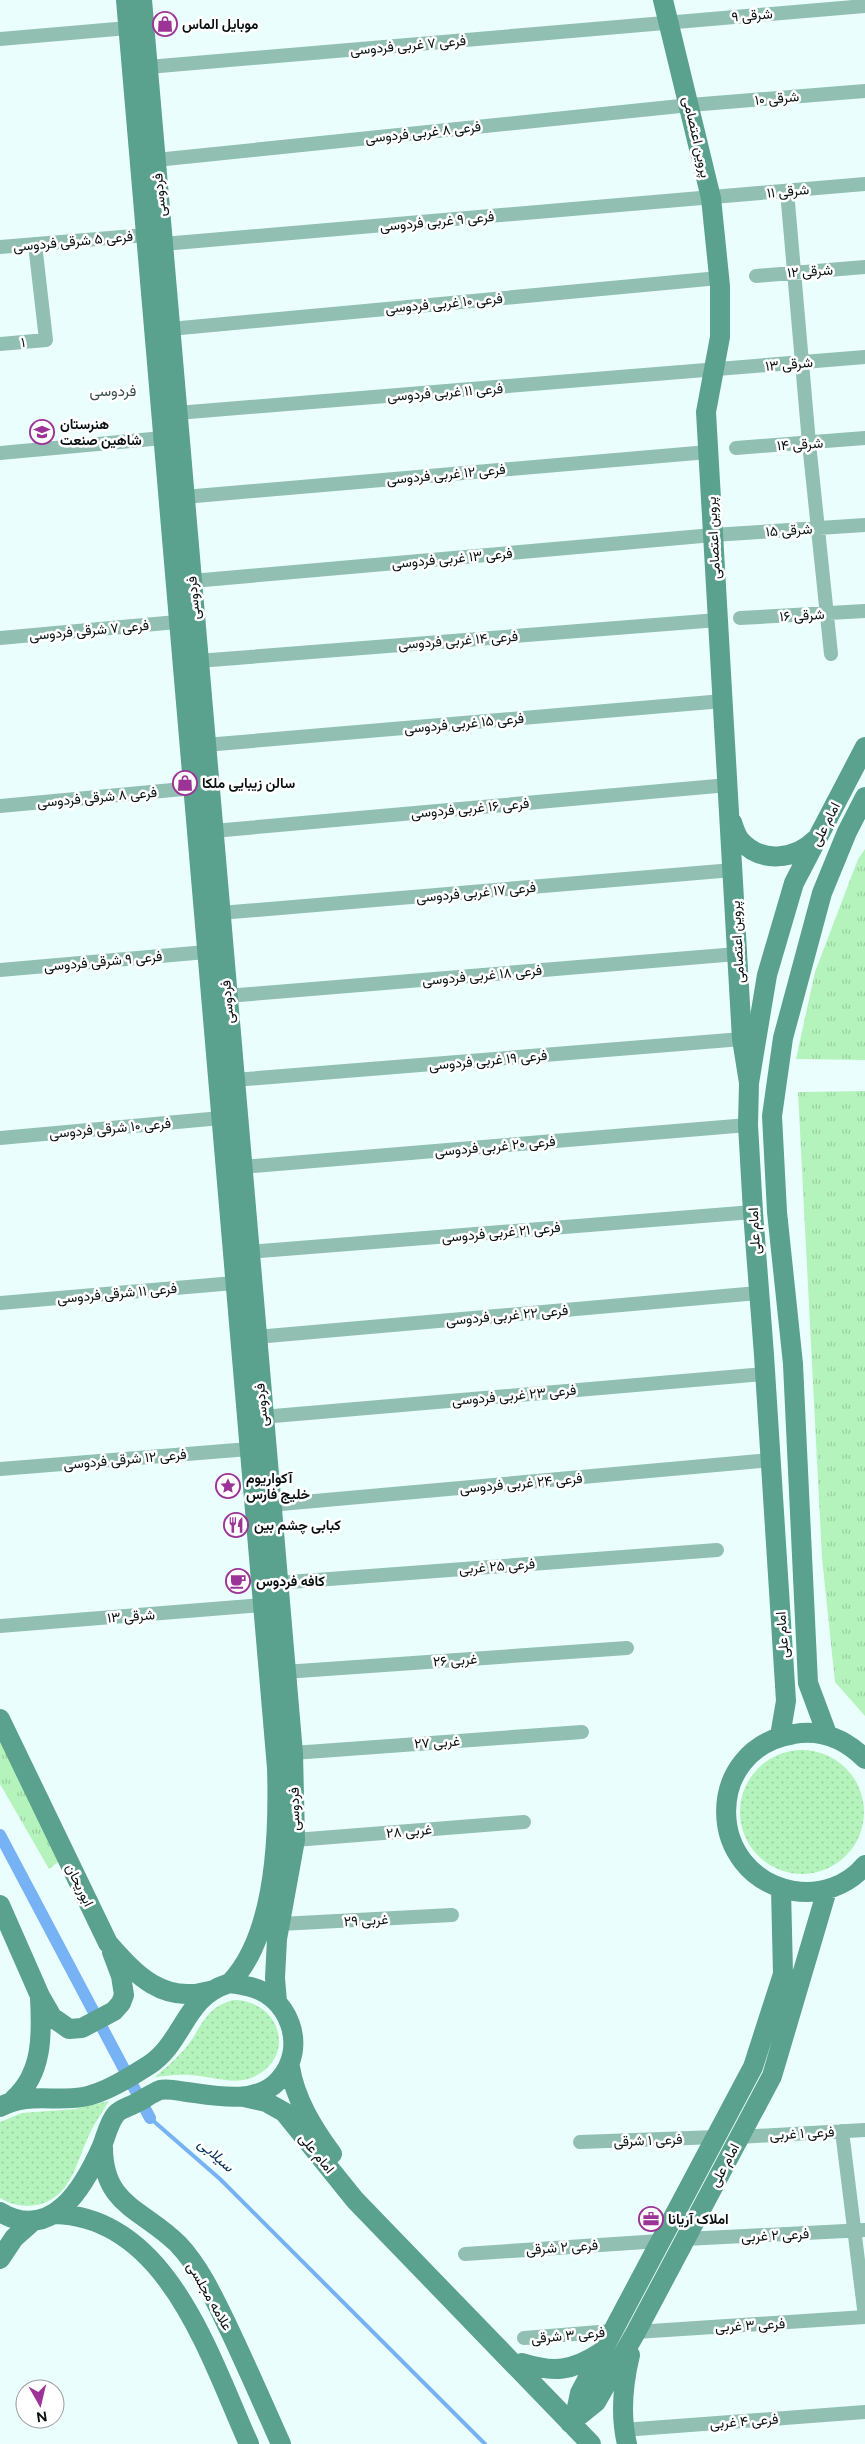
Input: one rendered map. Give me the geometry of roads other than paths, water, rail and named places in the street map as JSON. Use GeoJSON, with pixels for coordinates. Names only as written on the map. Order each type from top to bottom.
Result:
{"type":"FeatureCollection","features":[{"type":"Feature","properties":{"kind":"main road","name":"فردوسی"},"geometry":{"type":"LineString","coordinates":[[126,0],[128,28],[144,118],[154,240],[163,438],[177,622],[194,788],[221,1118],[237,1220],[248,1252],[284,1672],[284,1753],[278,1809],[276,1854],[261,1924],[251,1955],[242,1970],[230,1983]]}},
{"type":"Feature","properties":{"kind":"main road","name":"فردوسی"},"geometry":{"type":"LineString","coordinates":[[142,0],[148,68],[144,118],[156,160],[154,240],[170,328],[241,1167],[234,1283],[263,1605],[294,1840],[280,1924],[275,1978],[277,2002]]}},
{"type":"Feature","properties":{"kind":"main road","name":"پروین اعتصامی"},"geometry":{"type":"LineString","coordinates":[[663,0],[690,105],[710,198],[719,278],[720,337],[706,412],[742,1039],[749,1083]]}},
{"type":"Feature","properties":{"kind":"main road","name":"امام علی"},"geometry":{"type":"LineString","coordinates":[[780,1736],[786,1701],[765,1364],[753,1212],[748,1125],[749,1083],[770,966],[794,884],[865,747]]}},
{"type":"Feature","properties":{"kind":"main road","name":"امام علی"},"geometry":{"type":"LineString","coordinates":[[827,1734],[808,1683],[793,1364],[777,1212],[772,1116],[783,1038],[822,893],[847,832],[865,797]]}},
{"type":"Feature","properties":{"kind":"main road"},"geometry":{"type":"LineString","coordinates":[[729,818],[738,839],[750,849],[764,855],[780,857],[795,854],[808,847],[819,836]]}},
{"type":"Feature","properties":{"kind":"main road"},"geometry":{"type":"LineString","coordinates":[[759,1302],[768,1322],[778,1321],[786,1305]]}},
{"type":"Feature","properties":{"kind":"main road"},"geometry":{"type":"LineString","coordinates":[[765,1364],[777,1348],[785,1350],[793,1364]]}},
{"type":"Feature","properties":{"kind":"main road"},"geometry":{"type":"LineString","coordinates":[[786,1701],[792,1720],[798,1724],[810,1723],[816,1715],[817,1706]]}},
{"type":"Feature","properties":{"kind":"main road","name":"ابوریحان"},"geometry":{"type":"LineString","coordinates":[[0,1719],[108,1943],[135,1972],[159,1989],[182,1995],[195,1995],[230,1983]]}},
{"type":"Feature","properties":{"kind":"main road"},"geometry":{"type":"LineString","coordinates":[[865,1759],[852,1746],[827,1734],[808,1732],[780,1736],[764,1744],[744,1760],[730,1783],[725,1809],[728,1834],[740,1858],[758,1877],[781,1888],[801,1892],[827,1890],[842,1884],[865,1865]]}},
{"type":"Feature","properties":{"kind":"main road","name":"امام علی"},"geometry":{"type":"LineString","coordinates":[[573,2420],[580,2392],[753,2067],[783,1974],[781,1888]]}},
{"type":"Feature","properties":{"kind":"main road","name":"امام علی"},"geometry":{"type":"LineString","coordinates":[[573,2420],[596,2402],[636,2332],[772,2076],[827,1890]]}},
{"type":"Feature","properties":{"kind":"main road"},"geometry":{"type":"LineString","coordinates":[[782,1922],[792,1906],[799,1902],[807,1903],[814,1911],[816,1926]]}},
{"type":"Feature","properties":{"kind":"main road"},"geometry":{"type":"LineString","coordinates":[[0,1905],[40,1996],[52,2017],[69,2029],[82,2028],[114,2011],[121,2003],[124,1995],[121,1976],[108,1943]]}},
{"type":"Feature","properties":{"kind":"main road"},"geometry":{"type":"LineString","coordinates":[[0,2259],[14,2238],[32,2222],[55,2214],[74,2196],[84,2183],[116,2113],[161,2090],[240,2096],[262,2092],[278,2082],[290,2067],[294,2050],[293,2027],[272,1996],[253,1987],[230,1983]]}},
{"type":"Feature","properties":{"kind":"main road"},"geometry":{"type":"LineString","coordinates":[[7,2103],[85,2096],[103,2090],[149,2065],[162,2055],[196,2004],[209,1991]]}},
{"type":"Feature","properties":{"kind":"main road"},"geometry":{"type":"LineString","coordinates":[[7,2103],[23,2091],[36,2066],[42,2024],[40,1996]]}},
{"type":"Feature","properties":{"kind":"main road","name":"امام علی"},"geometry":{"type":"LineString","coordinates":[[290,2067],[293,2084],[300,2103],[326,2146],[363,2193],[573,2420],[590,2444]]}},
{"type":"Feature","properties":{"kind":"main road","name":"امام علی"},"geometry":{"type":"LineString","coordinates":[[240,2096],[266,2102],[284,2112],[355,2200],[573,2420],[602,2444]]}},
{"type":"Feature","properties":{"kind":"main road","name":"علامه مجلسی"},"geometry":{"type":"LineString","coordinates":[[103,2144],[106,2176],[114,2191],[130,2208],[178,2244],[199,2272],[240,2352],[281,2444]]}},
{"type":"Feature","properties":{"kind":"main road"},"geometry":{"type":"LineString","coordinates":[[0,2212],[19,2221],[32,2222]]}},
{"type":"Feature","properties":{"kind":"main road","name":"علامه مجلسی"},"geometry":{"type":"LineString","coordinates":[[55,2214],[73,2215],[97,2221],[125,2238],[156,2265],[174,2288],[192,2321],[248,2444]]}},
{"type":"Feature","properties":{"kind":"main road"},"geometry":{"type":"LineString","coordinates":[[625,2437],[624,2380],[636,2332]]}},
{"type":"Feature","properties":{"kind":"main road"},"geometry":{"type":"LineString","coordinates":[[522,2364],[542,2370],[563,2370],[583,2364],[600,2353]]}},
{"type":"Feature","properties":{"kind":"street","name":"شرقی ۹"},"geometry":{"type":"LineString","coordinates":[[669,22],[865,6]]}},
{"type":"Feature","properties":{"kind":"street","name":"فرعی ۷ غربی فردوسی"},"geometry":{"type":"LineString","coordinates":[[148,68],[669,22]]}},
{"type":"Feature","properties":{"kind":"street"},"geometry":{"type":"LineString","coordinates":[[0,39],[128,28]]}},
{"type":"Feature","properties":{"kind":"street","name":"شرقی ۱۰"},"geometry":{"type":"LineString","coordinates":[[690,105],[865,91]]}},
{"type":"Feature","properties":{"kind":"street","name":"فرعی ۸ غربی فردوسی"},"geometry":{"type":"LineString","coordinates":[[156,160],[690,105]]}},
{"type":"Feature","properties":{"kind":"street","name":"۱۱ شرقی"},"geometry":{"type":"LineString","coordinates":[[710,198],[865,184]]}},
{"type":"Feature","properties":{"kind":"street"},"geometry":{"type":"LineString","coordinates":[[788,191],[809,443],[831,654]]}},
{"type":"Feature","properties":{"kind":"street","name":"فرعی ۹ غربی فردوسی"},"geometry":{"type":"LineString","coordinates":[[154,240],[710,198]]}},
{"type":"Feature","properties":{"kind":"street","name":"فرعی ۵ شرقی فردوسی"},"geometry":{"type":"LineString","coordinates":[[0,247],[154,240]]}},
{"type":"Feature","properties":{"kind":"street","name":"۱"},"geometry":{"type":"LineString","coordinates":[[0,344],[46,340],[35,244]]}},
{"type":"Feature","properties":{"kind":"street","name":"۱۲ شرقی"},"geometry":{"type":"LineString","coordinates":[[756,276],[865,267]]}},
{"type":"Feature","properties":{"kind":"street","name":"فرعی ۱۰ غربی فردوسی"},"geometry":{"type":"LineString","coordinates":[[170,328],[719,278]]}},
{"type":"Feature","properties":{"kind":"street","name":"۱۳ شرقی"},"geometry":{"type":"LineString","coordinates":[[714,371],[865,358]]}},
{"type":"Feature","properties":{"kind":"street","name":"فرعی ۱۱ غربی فردوسی"},"geometry":{"type":"LineString","coordinates":[[177,413],[714,371]]}},
{"type":"Feature","properties":{"kind":"street"},"geometry":{"type":"LineString","coordinates":[[0,453],[163,438]]}},
{"type":"Feature","properties":{"kind":"street","name":"۱۴ شرقی"},"geometry":{"type":"LineString","coordinates":[[736,448],[865,438]]}},
{"type":"Feature","properties":{"kind":"street","name":"فرعی ۱۲ غربی فردوسی"},"geometry":{"type":"LineString","coordinates":[[184,497],[708,452]]}},
{"type":"Feature","properties":{"kind":"street","name":"۱۵ شرقی"},"geometry":{"type":"LineString","coordinates":[[713,536],[865,525]]}},
{"type":"Feature","properties":{"kind":"street","name":"فرعی ۱۳ غربی فردوسی"},"geometry":{"type":"LineString","coordinates":[[192,581],[713,536]]}},
{"type":"Feature","properties":{"kind":"street","name":"۱۶ شرقی"},"geometry":{"type":"LineString","coordinates":[[740,618],[865,611]]}},
{"type":"Feature","properties":{"kind":"street","name":"فرعی ۱۴ غربی فردوسی"},"geometry":{"type":"LineString","coordinates":[[198,661],[718,620]]}},
{"type":"Feature","properties":{"kind":"street","name":"فرعی ۷ شرقی فردوسی"},"geometry":{"type":"LineString","coordinates":[[0,638],[177,622]]}},
{"type":"Feature","properties":{"kind":"street","name":"فرعی ۱۵ غربی فردوسی"},"geometry":{"type":"LineString","coordinates":[[205,745],[723,701]]}},
{"type":"Feature","properties":{"kind":"street","name":"فرعی ۱۶ غربی فردوسی"},"geometry":{"type":"LineString","coordinates":[[213,831],[728,785]]}},
{"type":"Feature","properties":{"kind":"street","name":"فرعی ۸ شرقی فردوسی"},"geometry":{"type":"LineString","coordinates":[[0,806],[194,788]]}},
{"type":"Feature","properties":{"kind":"street","name":"فرعی ۱۷ غربی فردوسی"},"geometry":{"type":"LineString","coordinates":[[220,913],[733,870]]}},
{"type":"Feature","properties":{"kind":"street","name":"فرعی ۹ شرقی فردوسی"},"geometry":{"type":"LineString","coordinates":[[0,970],[206,952]]}},
{"type":"Feature","properties":{"kind":"street","name":"فرعی ۱۸ غربی فردوسی"},"geometry":{"type":"LineString","coordinates":[[227,996],[737,954]]}},
{"type":"Feature","properties":{"kind":"street","name":"فرعی ۱۹ غربی فردوسی"},"geometry":{"type":"LineString","coordinates":[[234,1080],[742,1039]]}},
{"type":"Feature","properties":{"kind":"street","name":"فرعی ۱۰ شرقی فردوسی"},"geometry":{"type":"LineString","coordinates":[[0,1138],[221,1118]]}},
{"type":"Feature","properties":{"kind":"street","name":"فرعی ۲۰ غربی فردوسی"},"geometry":{"type":"LineString","coordinates":[[241,1167],[748,1125]]}},
{"type":"Feature","properties":{"kind":"street","name":"فرعی ۲۱ غربی فردوسی"},"geometry":{"type":"LineString","coordinates":[[248,1252],[753,1212]]}},
{"type":"Feature","properties":{"kind":"street","name":"فرعی ۱۱ شرقی فردوسی"},"geometry":{"type":"LineString","coordinates":[[0,1303],[234,1283]]}},
{"type":"Feature","properties":{"kind":"street","name":"فرعی ۲۲ غربی فردوسی"},"geometry":{"type":"LineString","coordinates":[[256,1337],[759,1302]]}},
{"type":"Feature","properties":{"kind":"street","name":"فرعی ۲۳ غربی فردوسی"},"geometry":{"type":"LineString","coordinates":[[262,1417],[765,1364]]}},
{"type":"Feature","properties":{"kind":"street","name":"فرعی ۱۲ شرقی فردوسی"},"geometry":{"type":"LineString","coordinates":[[0,1469],[249,1449]]}},
{"type":"Feature","properties":{"kind":"street","name":"فرعی ۲۴ غربی فردوسی"},"geometry":{"type":"LineString","coordinates":[[270,1505],[771,1460]]}},
{"type":"Feature","properties":{"kind":"street","name":"فرعی ۲۵ غربی"},"geometry":{"type":"LineString","coordinates":[[276,1583],[718,1550]]}},
{"type":"Feature","properties":{"kind":"street","name":"۱۳ شرقی"},"geometry":{"type":"LineString","coordinates":[[0,1626],[263,1605]]}},
{"type":"Feature","properties":{"kind":"street","name":"۲۶ غربی"},"geometry":{"type":"LineString","coordinates":[[284,1672],[627,1648]]}},
{"type":"Feature","properties":{"kind":"street","name":"۲۷ غربی"},"geometry":{"type":"LineString","coordinates":[[284,1753],[582,1732]]}},
{"type":"Feature","properties":{"kind":"street","name":"۲۸ غربی"},"geometry":{"type":"LineString","coordinates":[[294,1840],[524,1822]]}},
{"type":"Feature","properties":{"kind":"street","name":"۲۹ غربی"},"geometry":{"type":"LineString","coordinates":[[280,1924],[452,1915]]}},
{"type":"Feature","properties":{"kind":"street","name":"فرعی ۱ غربی"},"geometry":{"type":"LineString","coordinates":[[739,2137],[865,2130]]}},
{"type":"Feature","properties":{"kind":"street"},"geometry":{"type":"LineString","coordinates":[[842,2131],[859,2230],[865,2317]]}},
{"type":"Feature","properties":{"kind":"street","name":"فرعی ۱ شرقی"},"geometry":{"type":"LineString","coordinates":[[580,2142],[716,2138]]}},
{"type":"Feature","properties":{"kind":"street","name":"فرعی ۲ غربی"},"geometry":{"type":"LineString","coordinates":[[685,2239],[859,2230]]}},
{"type":"Feature","properties":{"kind":"street","name":"فرعی ۲ شرقی"},"geometry":{"type":"LineString","coordinates":[[464,2254],[660,2241]]}},
{"type":"Feature","properties":{"kind":"street","name":"فرعی ۳ غربی"},"geometry":{"type":"LineString","coordinates":[[636,2332],[865,2317]]}},
{"type":"Feature","properties":{"kind":"street","name":"فرعی ۳ شرقی"},"geometry":{"type":"LineString","coordinates":[[524,2338],[612,2331]]}},
{"type":"Feature","properties":{"kind":"street","name":"فرعی ۴ غربی"},"geometry":{"type":"LineString","coordinates":[[625,2437],[865,2412]]}},
{"type":"Feature","properties":{"kind":"waterway","name":"سیلابی"},"geometry":{"type":"LineString","coordinates":[[0,1835],[150,2118]]}},
{"type":"Feature","properties":{"kind":"waterway","name":"سیلابی"},"geometry":{"type":"LineString","coordinates":[[150,2118],[220,2179],[485,2444]]}},
{"type":"Feature","properties":{"kind":"place","name":"موبایل الماس"},"geometry":{"type":"Point","coordinates":[165,24]}},
{"type":"Feature","properties":{"kind":"place","name":"هنرستان شاهین صنعت"},"geometry":{"type":"Point","coordinates":[42,432]}},
{"type":"Feature","properties":{"kind":"place","name":"سالن زیبایی ملکا"},"geometry":{"type":"Point","coordinates":[185,783]}},
{"type":"Feature","properties":{"kind":"place","name":"آکواریوم خلیج فارس"},"geometry":{"type":"Point","coordinates":[228,1486]}},
{"type":"Feature","properties":{"kind":"place","name":"کبابی چشم بین"},"geometry":{"type":"Point","coordinates":[236,1525]}},
{"type":"Feature","properties":{"kind":"place","name":"کافه فردوس"},"geometry":{"type":"Point","coordinates":[238,1581]}},
{"type":"Feature","properties":{"kind":"place","name":"املاک آریانا"},"geometry":{"type":"Point","coordinates":[651,2219]}},
{"type":"Feature","properties":{"kind":"district","name":"فردوسی"},"geometry":{"type":"Point","coordinates":[113,391]}}]}
